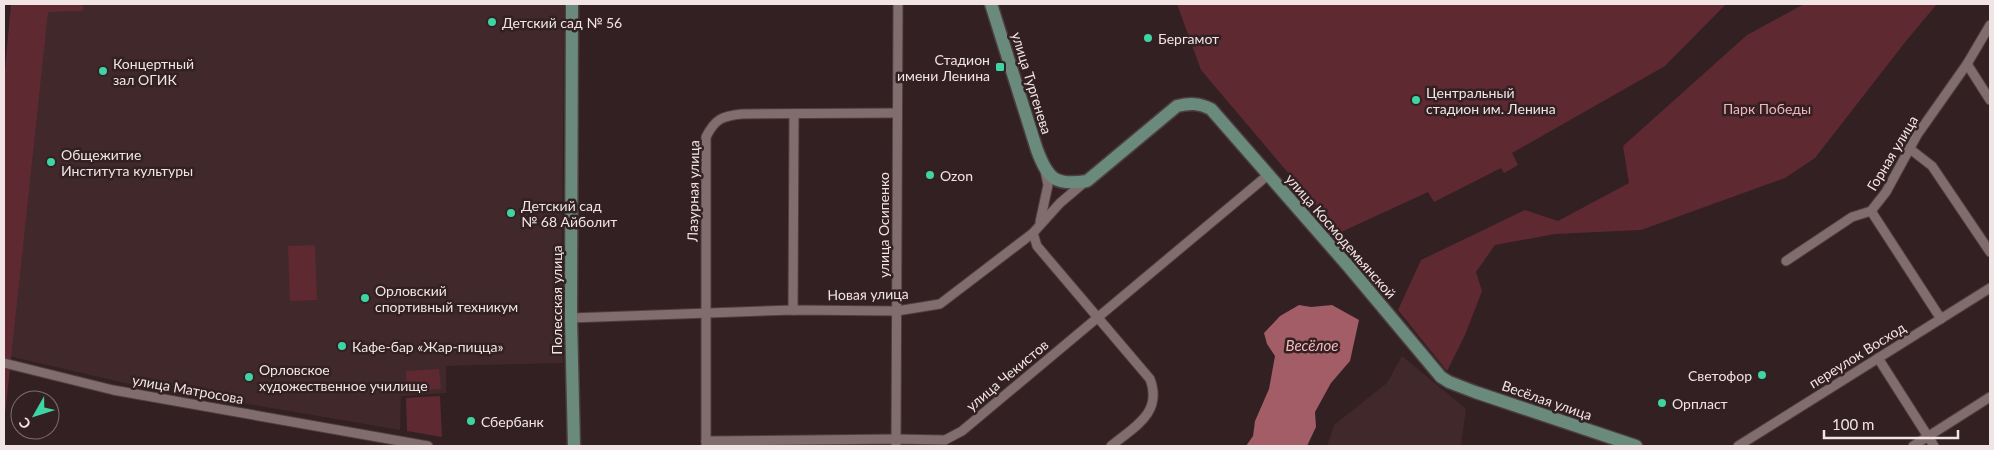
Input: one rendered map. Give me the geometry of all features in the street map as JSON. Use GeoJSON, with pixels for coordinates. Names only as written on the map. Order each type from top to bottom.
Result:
{"type":"FeatureCollection","features":[{"type":"Feature","properties":{"kind":"street","name":"Полесская улица"},"geometry":{"type":"LineString","coordinates":[[572,4],[571,318],[574,446]]}},
{"type":"Feature","properties":{"kind":"street","name":"улица Осипенко"},"geometry":{"type":"LineString","coordinates":[[896,442],[898,4]]}},
{"type":"Feature","properties":{"kind":"street","name":"улица Тургенева"},"geometry":{"type":"LineString","coordinates":[[991,4],[1045,170]]}},
{"type":"Feature","properties":{"kind":"street","name":"Горная улица"},"geometry":{"type":"LineString","coordinates":[[1786,261],[1852,216],[1871,211],[1886,192],[1917,134],[1967,64],[1990,25]]}},
{"type":"Feature","properties":{"kind":"street"},"geometry":{"type":"LineString","coordinates":[[1967,64],[1990,100]]}},
{"type":"Feature","properties":{"kind":"street","name":"Новая улица"},"geometry":{"type":"LineString","coordinates":[[571,318],[793,310],[897,311],[940,304],[1033,233],[1060,203],[1177,106],[1187,103],[1212,109]]}},
{"type":"Feature","properties":{"kind":"street","name":"улица Космодемьянской"},"geometry":{"type":"LineString","coordinates":[[1212,109],[1350,267],[1441,377],[1449,382]]}},
{"type":"Feature","properties":{"kind":"street","name":"Лазурная улица"},"geometry":{"type":"LineString","coordinates":[[706,444],[706,137],[712,125],[719,119],[731,115],[897,113]]}},
{"type":"Feature","properties":{"kind":"street"},"geometry":{"type":"LineString","coordinates":[[793,310],[794,114]]}},
{"type":"Feature","properties":{"kind":"street"},"geometry":{"type":"LineString","coordinates":[[1910,149],[1932,166],[1990,252]]}},
{"type":"Feature","properties":{"kind":"street"},"geometry":{"type":"LineString","coordinates":[[1045,170],[1057,180],[1064,182],[1087,181]]}},
{"type":"Feature","properties":{"kind":"street"},"geometry":{"type":"LineString","coordinates":[[1040,223],[1048,185],[1045,170]]}},
{"type":"Feature","properties":{"kind":"street","name":"улица Чекистов"},"geometry":{"type":"LineString","coordinates":[[706,444],[945,440],[962,431],[1268,175]]}},
{"type":"Feature","properties":{"kind":"street"},"geometry":{"type":"LineString","coordinates":[[1871,211],[1941,319]]}},
{"type":"Feature","properties":{"kind":"street"},"geometry":{"type":"LineString","coordinates":[[1033,233],[1037,246],[1097,319],[1150,379],[1154,389],[1152,408],[1145,418],[1111,446]]}},
{"type":"Feature","properties":{"kind":"street","name":"переулок Восход"},"geometry":{"type":"LineString","coordinates":[[1738,446],[1990,288]]}},
{"type":"Feature","properties":{"kind":"street"},"geometry":{"type":"LineString","coordinates":[[1878,358],[1934,446]]}},
{"type":"Feature","properties":{"kind":"street","name":"улица Матросова"},"geometry":{"type":"LineString","coordinates":[[4,363],[113,390],[428,446]]}},
{"type":"Feature","properties":{"kind":"street","name":"Весёлая улица"},"geometry":{"type":"LineString","coordinates":[[1449,382],[1636,446]]}},
{"type":"Feature","properties":{"kind":"street"},"geometry":{"type":"LineString","coordinates":[[1914,446],[1990,397]]}},
{"type":"Feature","properties":{"kind":"shaded area"},"geometry":{"type":"Polygon","coordinates":[[[40,4],[564,4],[563,363],[446,366],[446,393],[401,396],[400,430],[125,383],[4,355],[40,4]]]}},
{"type":"Feature","properties":{"kind":"shaded area"},"geometry":{"type":"Polygon","coordinates":[[[1402,356],[1466,409],[1461,446],[1327,446],[1334,425],[1387,383],[1402,356]]]}},
{"type":"Feature","properties":{"kind":"green space"},"geometry":{"type":"Polygon","coordinates":[[[11,4],[83,4],[83,11],[48,12],[4,424],[4,80],[11,4]]]}},
{"type":"Feature","properties":{"kind":"green space","name":"Центральный стадион им. Ленина"},"geometry":{"type":"Polygon","coordinates":[[[1177,4],[1726,4],[1665,66],[1512,153],[1518,165],[1504,173],[1501,168],[1434,202],[1428,192],[1339,233],[1201,70],[1177,4]]]}},
{"type":"Feature","properties":{"kind":"green space","name":"Парк Победы"},"geometry":{"type":"Polygon","coordinates":[[[1804,4],[1937,4],[1815,158],[1785,178],[1641,230],[1555,234],[1495,245],[1476,272],[1482,291],[1465,335],[1447,371],[1398,310],[1421,260],[1525,210],[1558,221],[1629,183],[1623,146],[1747,35],[1804,4]]]}},
{"type":"Feature","properties":{"kind":"green space"},"geometry":{"type":"Polygon","coordinates":[[[315,245],[317,300],[290,301],[288,246],[315,245]]]}},
{"type":"Feature","properties":{"kind":"green space"},"geometry":{"type":"Polygon","coordinates":[[[439,369],[441,389],[407,391],[406,371],[439,369]]]}},
{"type":"Feature","properties":{"kind":"green space"},"geometry":{"type":"Polygon","coordinates":[[[440,396],[442,437],[407,431],[406,398],[440,396]]]}},
{"type":"Feature","properties":{"kind":"water","name":"Весёлое"},"geometry":{"type":"Polygon","coordinates":[[[1299,305],[1311,307],[1332,305],[1359,320],[1350,361],[1331,383],[1315,412],[1316,427],[1307,446],[1246,446],[1253,436],[1255,421],[1269,389],[1275,356],[1267,344],[1264,333],[1280,316],[1299,305]]]}},
{"type":"Feature","properties":{"kind":"place","name":"Детский сад № 56"},"geometry":{"type":"Point","coordinates":[492,22]}},
{"type":"Feature","properties":{"kind":"place","name":"Бергамот"},"geometry":{"type":"Point","coordinates":[1148,38]}},
{"type":"Feature","properties":{"kind":"place","name":"Стадион имени Ленина"},"geometry":{"type":"Point","coordinates":[1000,67]}},
{"type":"Feature","properties":{"kind":"place","name":"Концертный зал ОГИК"},"geometry":{"type":"Point","coordinates":[103,71]}},
{"type":"Feature","properties":{"kind":"place","name":"Центральный стадион им. Ленина"},"geometry":{"type":"Point","coordinates":[1416,100]}},
{"type":"Feature","properties":{"kind":"place","name":"Общежитие Института культуры"},"geometry":{"type":"Point","coordinates":[51,162]}},
{"type":"Feature","properties":{"kind":"place","name":"Ozon"},"geometry":{"type":"Point","coordinates":[930,175]}},
{"type":"Feature","properties":{"kind":"place","name":"Детский сад № 68 Айболит"},"geometry":{"type":"Point","coordinates":[511,213]}},
{"type":"Feature","properties":{"kind":"place","name":"Орловский спортивный техникум"},"geometry":{"type":"Point","coordinates":[365,298]}},
{"type":"Feature","properties":{"kind":"place","name":"Кафе-бар «Жар-пицца»"},"geometry":{"type":"Point","coordinates":[342,346]}},
{"type":"Feature","properties":{"kind":"place","name":"Светофор"},"geometry":{"type":"Point","coordinates":[1762,375]}},
{"type":"Feature","properties":{"kind":"place","name":"Орловское художественное училище"},"geometry":{"type":"Point","coordinates":[249,377]}},
{"type":"Feature","properties":{"kind":"place","name":"Орпласт"},"geometry":{"type":"Point","coordinates":[1662,403]}},
{"type":"Feature","properties":{"kind":"place","name":"Сбербанк"},"geometry":{"type":"Point","coordinates":[471,421]}}]}
